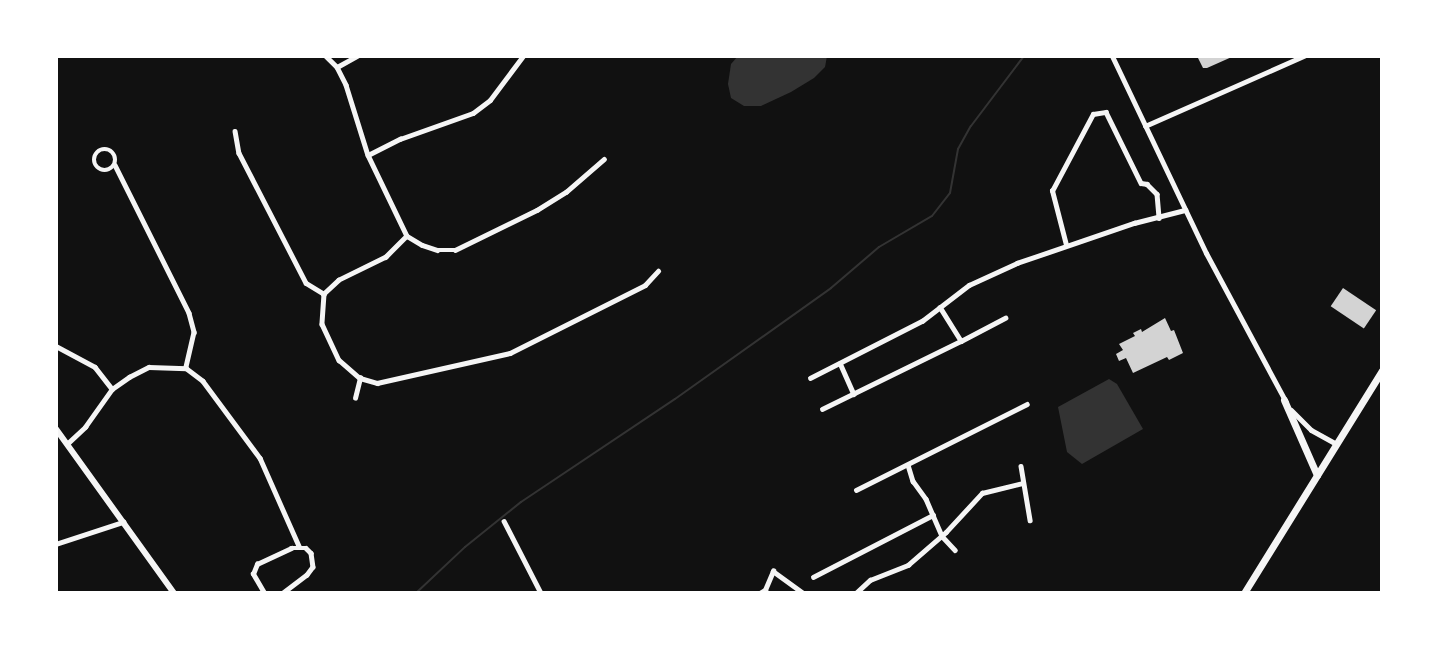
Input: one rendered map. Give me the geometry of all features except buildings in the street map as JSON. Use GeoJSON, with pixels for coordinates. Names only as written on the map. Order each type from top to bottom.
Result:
{"type":"FeatureCollection","features":[{"type":"Feature","properties":{"kind":"highway"},"geometry":{"type":"LineString","coordinates":[[1244,593],[1382,370]]}},
{"type":"Feature","properties":{"kind":"highway"},"geometry":{"type":"LineString","coordinates":[[1284,400],[1317,475]]}},
{"type":"Feature","properties":{"kind":"main road"},"geometry":{"type":"LineString","coordinates":[[56,429],[174,593]]}},
{"type":"Feature","properties":{"kind":"street"},"geometry":{"type":"LineString","coordinates":[[326,56],[337,67],[368,155],[407,236],[437,250],[455,250],[557,198],[604,159]]}},
{"type":"Feature","properties":{"kind":"street"},"geometry":{"type":"LineString","coordinates":[[337,67],[357,56]]}},
{"type":"Feature","properties":{"kind":"street"},"geometry":{"type":"LineString","coordinates":[[368,155],[400,139],[473,113],[490,100],[523,56]]}},
{"type":"Feature","properties":{"kind":"street"},"geometry":{"type":"LineString","coordinates":[[1112,56],[1185,211],[1284,400],[1301,422],[1336,444]]}},
{"type":"Feature","properties":{"kind":"street"},"geometry":{"type":"LineString","coordinates":[[1145,126],[1304,56]]}},
{"type":"Feature","properties":{"kind":"street"},"geometry":{"type":"LineString","coordinates":[[1066,245],[1052,191],[1093,114],[1107,112],[1141,183],[1147,184],[1157,194],[1159,218]]}},
{"type":"Feature","properties":{"kind":"street"},"geometry":{"type":"LineString","coordinates":[[234,131],[239,153],[306,283],[324,294]]}},
{"type":"Feature","properties":{"kind":"street"},"geometry":{"type":"LineString","coordinates":[[115,165],[108,171],[100,169],[94,162],[96,154],[103,148],[111,150],[117,157],[115,165],[189,313],[194,332],[186,368]]}},
{"type":"Feature","properties":{"kind":"street"},"geometry":{"type":"LineString","coordinates":[[810,378],[922,321],[970,285],[1017,263],[1066,245],[1185,211]]}},
{"type":"Feature","properties":{"kind":"street"},"geometry":{"type":"LineString","coordinates":[[407,236],[386,257],[339,280],[324,294],[322,324],[339,360],[360,378],[377,383],[510,353],[645,285],[658,271]]}},
{"type":"Feature","properties":{"kind":"street"},"geometry":{"type":"LineString","coordinates":[[940,307],[961,341]]}},
{"type":"Feature","properties":{"kind":"street"},"geometry":{"type":"LineString","coordinates":[[822,409],[1006,318]]}},
{"type":"Feature","properties":{"kind":"street"},"geometry":{"type":"LineString","coordinates":[[56,346],[95,367],[112,390]]}},
{"type":"Feature","properties":{"kind":"street"},"geometry":{"type":"LineString","coordinates":[[839,363],[854,394]]}},
{"type":"Feature","properties":{"kind":"street"},"geometry":{"type":"LineString","coordinates":[[67,444],[85,427],[112,390],[149,367],[186,368],[203,380],[260,458],[299,546],[311,553],[313,567],[307,575],[283,593]]}},
{"type":"Feature","properties":{"kind":"street"},"geometry":{"type":"LineString","coordinates":[[355,398],[360,378]]}},
{"type":"Feature","properties":{"kind":"street"},"geometry":{"type":"LineString","coordinates":[[856,490],[1027,404]]}},
{"type":"Feature","properties":{"kind":"street"},"geometry":{"type":"LineString","coordinates":[[908,465],[913,481],[942,536],[955,550]]}},
{"type":"Feature","properties":{"kind":"street"},"geometry":{"type":"LineString","coordinates":[[1021,466],[1030,520]]}},
{"type":"Feature","properties":{"kind":"street"},"geometry":{"type":"LineString","coordinates":[[856,593],[870,580],[908,565],[942,536],[982,493],[1023,483]]}},
{"type":"Feature","properties":{"kind":"street"},"geometry":{"type":"LineString","coordinates":[[813,577],[933,515]]}},
{"type":"Feature","properties":{"kind":"street"},"geometry":{"type":"LineString","coordinates":[[56,544],[123,522]]}},
{"type":"Feature","properties":{"kind":"street"},"geometry":{"type":"LineString","coordinates":[[504,522],[541,593]]}},
{"type":"Feature","properties":{"kind":"street"},"geometry":{"type":"LineString","coordinates":[[264,593],[253,574],[257,564],[299,546]]}},
{"type":"Feature","properties":{"kind":"street"},"geometry":{"type":"LineString","coordinates":[[761,593],[773,572],[803,593]]}},
{"type":"Feature","properties":{"kind":"shaded area"},"geometry":{"type":"Polygon","coordinates":[[[738,56],[827,56],[825,67],[814,78],[791,92],[761,106],[744,106],[731,98],[728,84],[731,64],[738,56]]]}},
{"type":"Feature","properties":{"kind":"shaded area"},"geometry":{"type":"Polygon","coordinates":[[[1109,379],[1117,384],[1143,429],[1082,464],[1067,452],[1058,407],[1109,379]]]}},
{"type":"Feature","properties":{"kind":"waterway"},"geometry":{"type":"LineString","coordinates":[[416,593],[465,547],[521,502],[675,399],[831,288],[879,247],[932,216],[950,193],[958,149],[971,126],[1024,56]]}}]}
